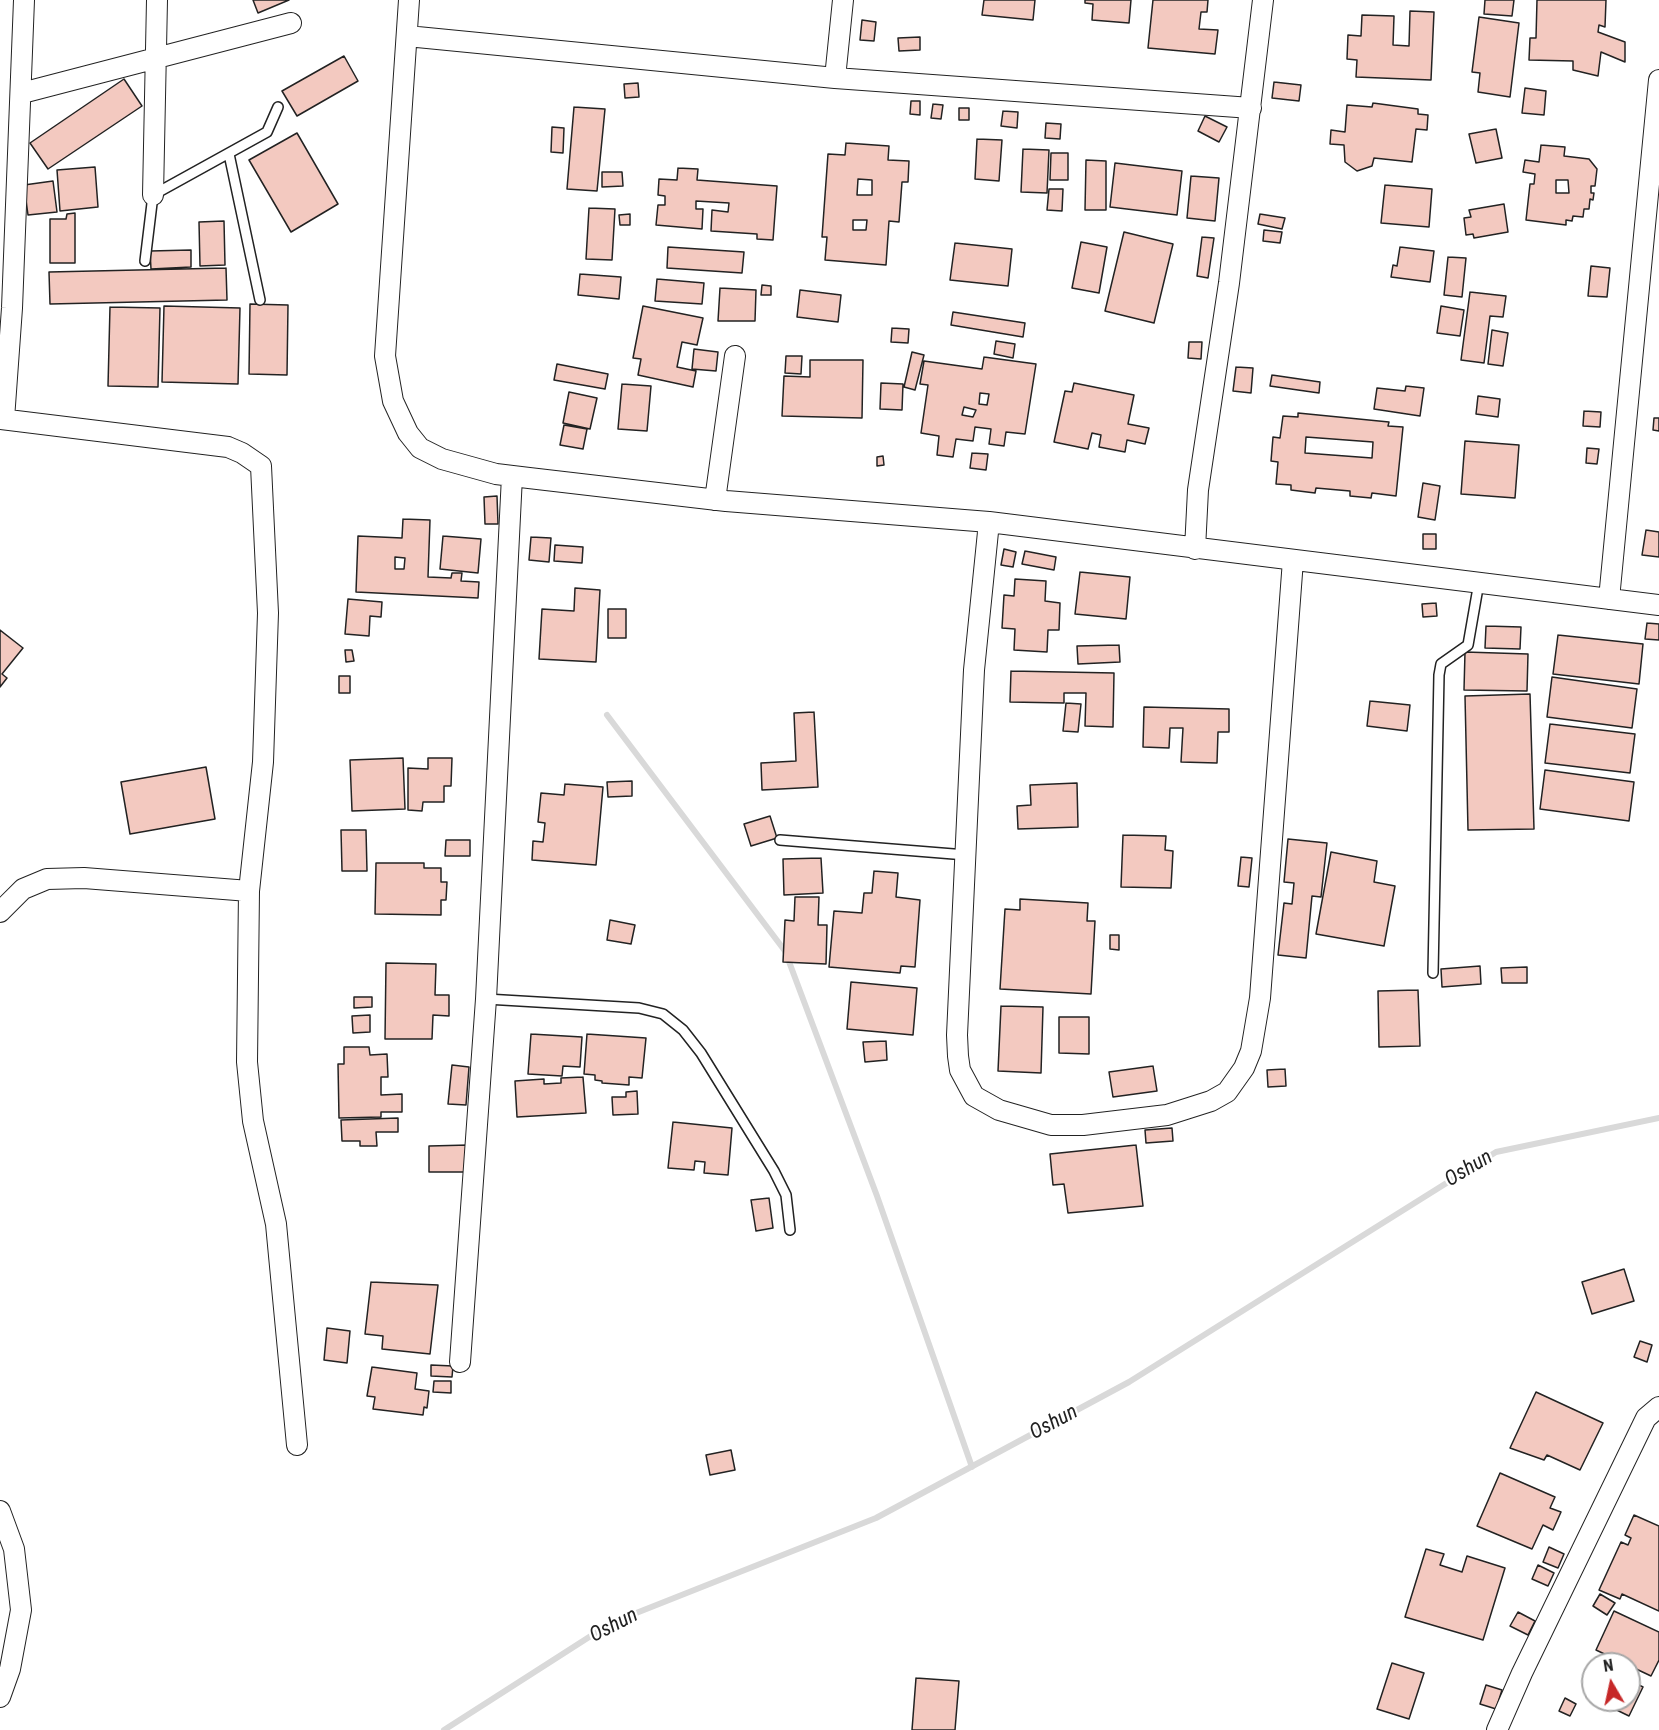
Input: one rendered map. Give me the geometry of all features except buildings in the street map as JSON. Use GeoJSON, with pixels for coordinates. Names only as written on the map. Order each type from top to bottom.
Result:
{"type":"FeatureCollection","features":[{"type":"Feature","properties":{"kind":"street"},"geometry":{"type":"LineString","coordinates":[[24,0],[22,93],[6,309],[2,419],[228,447],[261,466],[268,613],[263,762],[249,891],[247,1062],[253,1121],[276,1224],[297,1445]]}},
{"type":"Feature","properties":{"kind":"street"},"geometry":{"type":"LineString","coordinates":[[153,195],[154,58],[157,0]]}},
{"type":"Feature","properties":{"kind":"street"},"geometry":{"type":"LineString","coordinates":[[409,0],[385,356],[390,391],[399,418],[420,448],[442,459],[512,476],[715,500],[989,522],[1659,605]]}},
{"type":"Feature","properties":{"kind":"street"},"geometry":{"type":"LineString","coordinates":[[835,78],[843,0]]}},
{"type":"Feature","properties":{"kind":"street"},"geometry":{"type":"LineString","coordinates":[[1196,549],[1198,490],[1251,108],[1263,0]]}},
{"type":"Feature","properties":{"kind":"street"},"geometry":{"type":"LineString","coordinates":[[22,93],[291,23]]}},
{"type":"Feature","properties":{"kind":"street"},"geometry":{"type":"LineString","coordinates":[[407,36],[835,78],[1251,108]]}},
{"type":"Feature","properties":{"kind":"street"},"geometry":{"type":"LineString","coordinates":[[1609,599],[1659,80]]}},
{"type":"Feature","properties":{"kind":"street"},"geometry":{"type":"LineString","coordinates":[[715,500],[735,356]]}},
{"type":"Feature","properties":{"kind":"street"},"geometry":{"type":"LineString","coordinates":[[460,1362],[486,999],[512,476]]}},
{"type":"Feature","properties":{"kind":"street"},"geometry":{"type":"LineString","coordinates":[[989,522],[974,670],[957,1035],[960,1070],[974,1096],[999,1110],[1051,1125],[1083,1125],[1167,1115],[1211,1101],[1227,1092],[1244,1068],[1251,1051],[1260,998],[1293,560]]}},
{"type":"Feature","properties":{"kind":"street"},"geometry":{"type":"LineString","coordinates":[[0,912],[23,889],[47,879],[84,878],[249,891]]}},
{"type":"Feature","properties":{"kind":"street"},"geometry":{"type":"LineString","coordinates":[[1497,1730],[1646,1418],[1659,1407]]}},
{"type":"Feature","properties":{"kind":"street"},"geometry":{"type":"LineString","coordinates":[[0,1511],[14,1549],[21,1610],[10,1669],[0,1697]]}},
{"type":"Feature","properties":{"kind":"lane"},"geometry":{"type":"LineString","coordinates":[[145,261],[153,195],[267,132],[278,107]]}},
{"type":"Feature","properties":{"kind":"lane"},"geometry":{"type":"LineString","coordinates":[[229,154],[260,300]]}},
{"type":"Feature","properties":{"kind":"lane"},"geometry":{"type":"LineString","coordinates":[[1433,973],[1439,675],[1442,664],[1468,645],[1479,582]]}},
{"type":"Feature","properties":{"kind":"lane"},"geometry":{"type":"LineString","coordinates":[[780,840],[966,855]]}},
{"type":"Feature","properties":{"kind":"lane"},"geometry":{"type":"LineString","coordinates":[[486,999],[639,1008],[663,1014],[683,1030],[700,1053],[774,1171],[786,1195],[790,1230]]}},
{"type":"Feature","properties":{"kind":"waterway"},"geometry":{"type":"LineString","coordinates":[[607,715],[785,951],[877,1196],[972,1467]]}},
{"type":"Feature","properties":{"kind":"waterway","name":"Oshun"},"geometry":{"type":"LineString","coordinates":[[444,1730],[611,1623],[876,1518],[1129,1382],[1496,1152],[1659,1118]]}}]}
